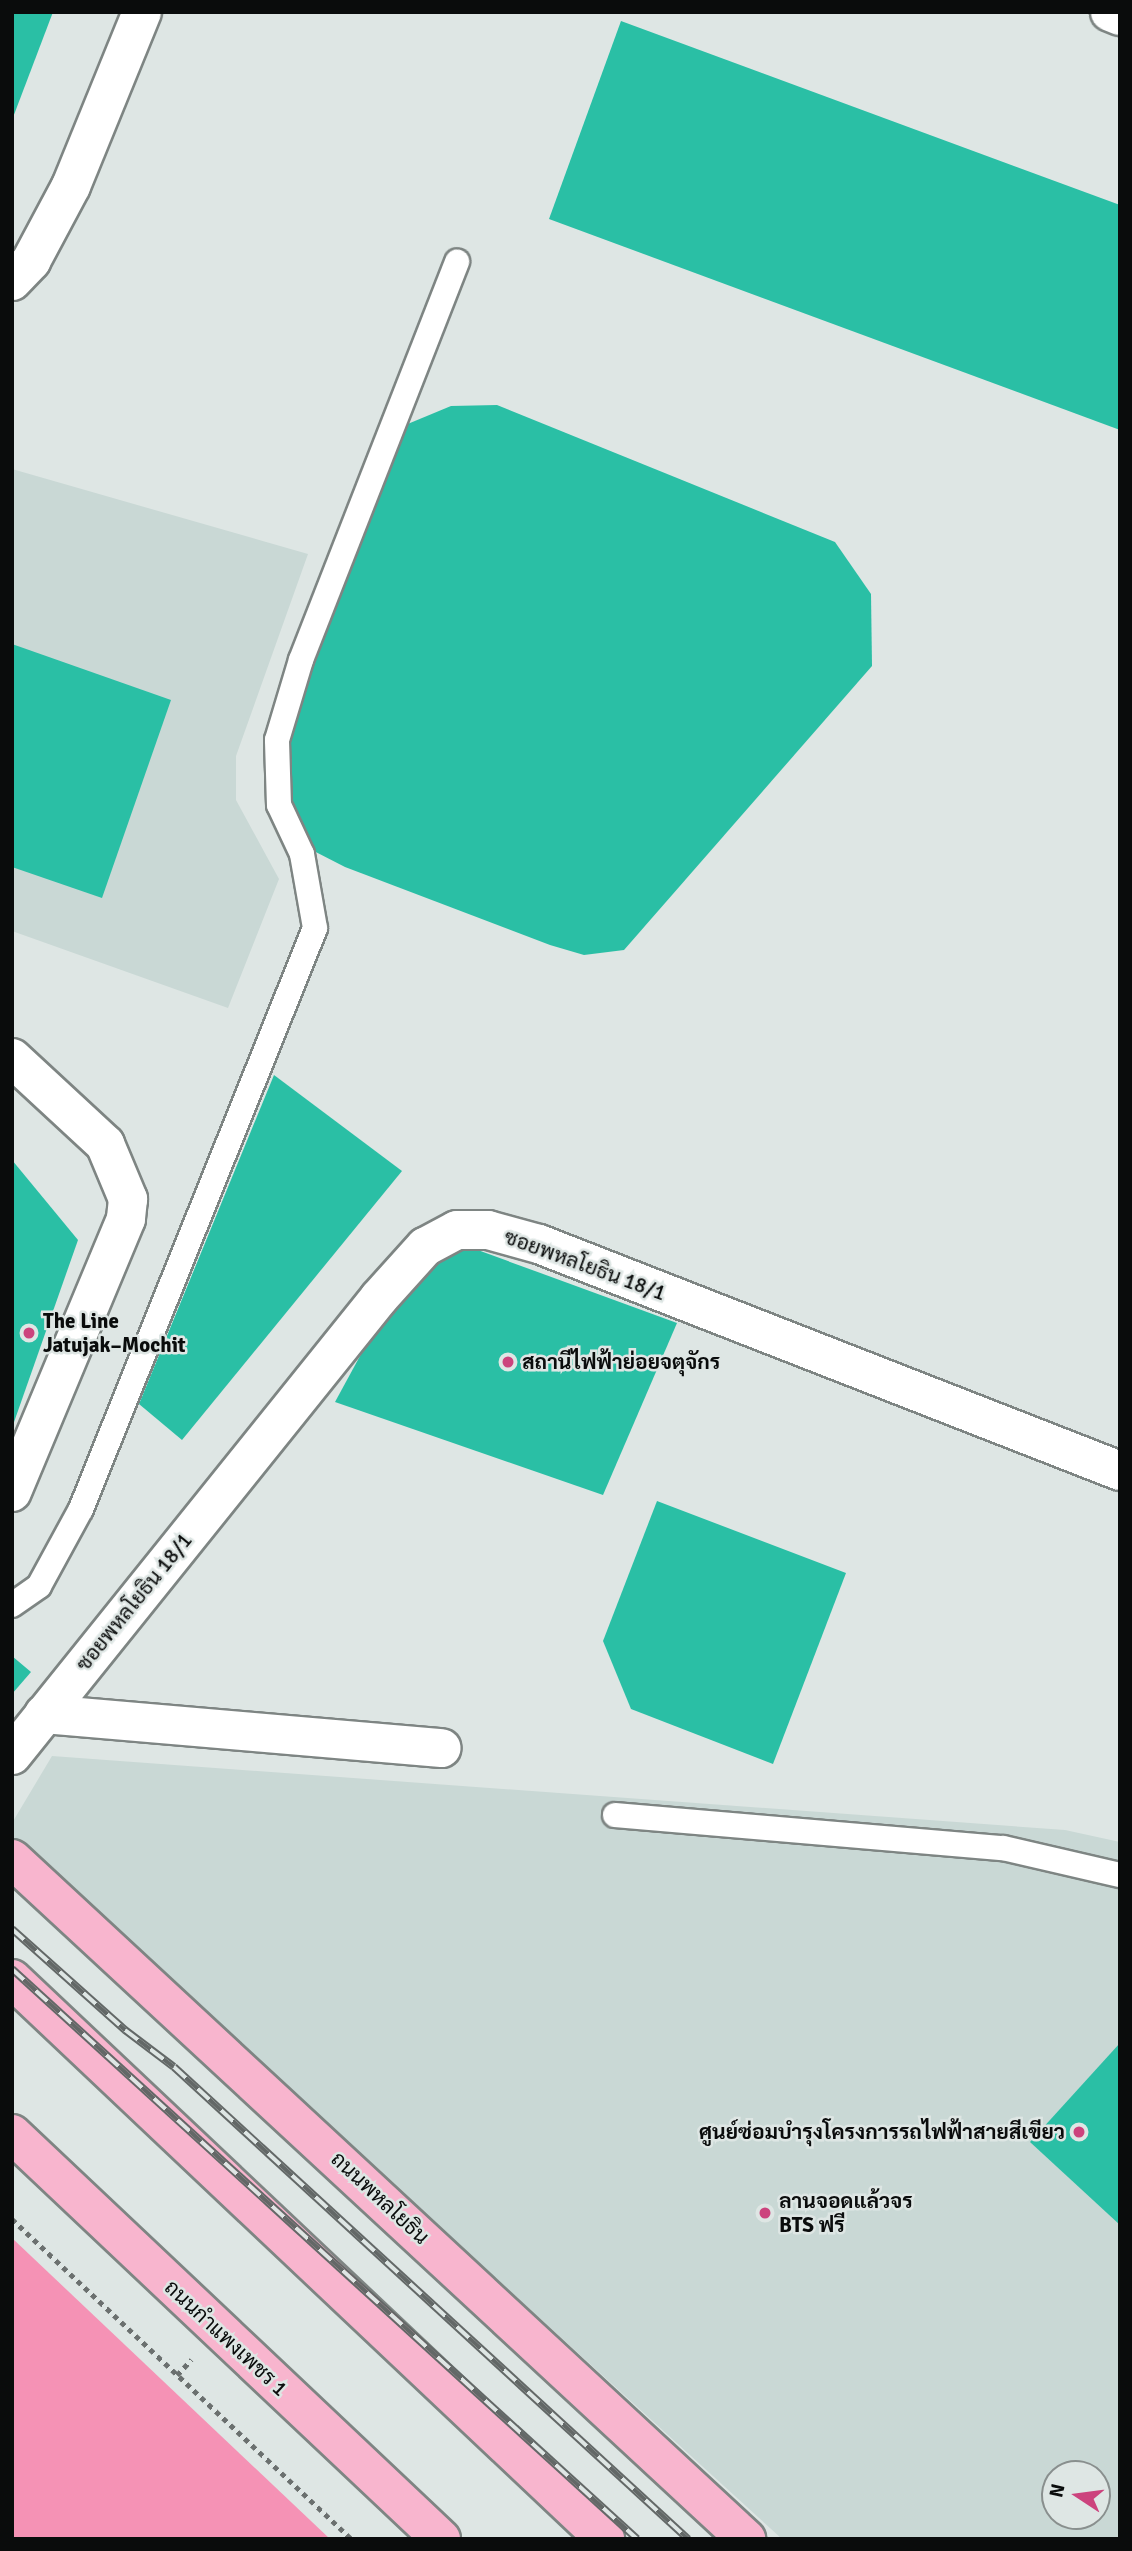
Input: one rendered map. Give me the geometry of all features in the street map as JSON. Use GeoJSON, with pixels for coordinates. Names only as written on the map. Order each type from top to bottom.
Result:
{"type":"FeatureCollection","features":[{"type":"Feature","properties":{"kind":"main road","name":"ถนนพหลโยธิน"},"geometry":{"type":"LineString","coordinates":[[12,1859],[746,2539]]}},
{"type":"Feature","properties":{"kind":"main road"},"geometry":{"type":"LineString","coordinates":[[12,1979],[605,2539]]}},
{"type":"Feature","properties":{"kind":"main road","name":"ถนนกำแพงเพชร 1"},"geometry":{"type":"LineString","coordinates":[[12,2134],[441,2539]]}},
{"type":"Feature","properties":{"kind":"street"},"geometry":{"type":"LineString","coordinates":[[12,281],[31,261],[71,186],[142,12]]}},
{"type":"Feature","properties":{"kind":"street"},"geometry":{"type":"LineString","coordinates":[[1110,12],[1120,16]]}},
{"type":"Feature","properties":{"kind":"street"},"geometry":{"type":"LineString","coordinates":[[12,1058],[105,1144],[128,1199],[126,1219],[12,1492]]}},
{"type":"Feature","properties":{"kind":"street","name":"ซอยพหลโยธิน 18/1"},"geometry":{"type":"LineString","coordinates":[[12,1755],[379,1298],[425,1247],[457,1230],[488,1230],[539,1244],[1120,1471]]}},
{"type":"Feature","properties":{"kind":"street"},"geometry":{"type":"LineString","coordinates":[[44,1714],[442,1748]]}},
{"type":"Feature","properties":{"kind":"lane"},"geometry":{"type":"LineString","coordinates":[[12,1605],[39,1586],[81,1509],[315,928],[302,854],[279,805],[277,740],[301,660],[457,261]]}},
{"type":"Feature","properties":{"kind":"lane"},"geometry":{"type":"LineString","coordinates":[[615,1815],[1003,1848],[1120,1875]]}},
{"type":"Feature","properties":{"kind":"path"},"geometry":{"type":"LineString","coordinates":[[12,2219],[351,2539]]}},
{"type":"Feature","properties":{"kind":"path"},"geometry":{"type":"LineString","coordinates":[[177,2375],[191,2360]]}},
{"type":"Feature","properties":{"kind":"shaded area"},"geometry":{"type":"Polygon","coordinates":[[[12,469],[308,554],[236,756],[236,800],[279,879],[228,1008],[12,931],[12,469]]]}},
{"type":"Feature","properties":{"kind":"shaded area"},"geometry":{"type":"Polygon","coordinates":[[[52,1756],[1065,1830],[1120,1842],[1120,2539],[782,2539],[12,1837],[12,1823],[52,1756]]]}},
{"type":"Feature","properties":{"kind":"shaded area"},"geometry":{"type":"Polygon","coordinates":[[[12,2238],[330,2539],[12,2539],[12,2238]]]}},
{"type":"Feature","properties":{"kind":"building"},"geometry":{"type":"Polygon","coordinates":[[[12,12],[53,12],[12,120],[12,12]]]}},
{"type":"Feature","properties":{"kind":"building"},"geometry":{"type":"Polygon","coordinates":[[[621,21],[1120,205],[1120,430],[549,219],[621,21]]]}},
{"type":"Feature","properties":{"kind":"building"},"geometry":{"type":"Polygon","coordinates":[[[497,405],[835,542],[871,594],[872,666],[624,950],[584,955],[550,945],[345,867],[306,847],[270,754],[398,428],[451,406],[497,405]]]}},
{"type":"Feature","properties":{"kind":"building"},"geometry":{"type":"Polygon","coordinates":[[[12,644],[171,700],[102,898],[12,867],[12,644]]]}},
{"type":"Feature","properties":{"kind":"building"},"geometry":{"type":"Polygon","coordinates":[[[274,1075],[402,1171],[182,1440],[139,1404],[274,1075]]]}},
{"type":"Feature","properties":{"kind":"building","name":"The Line Jatujak–Mochit"},"geometry":{"type":"Polygon","coordinates":[[[12,1160],[78,1240],[13,1425],[12,1425],[12,1160]]]}},
{"type":"Feature","properties":{"kind":"building","name":"สถานีไฟฟ้าย่อยจตุจักร"},"geometry":{"type":"Polygon","coordinates":[[[453,1241],[677,1323],[603,1495],[335,1402],[409,1266],[453,1241]]]}},
{"type":"Feature","properties":{"kind":"building"},"geometry":{"type":"Polygon","coordinates":[[[657,1501],[846,1573],[773,1764],[631,1709],[603,1641],[657,1501]]]}},
{"type":"Feature","properties":{"kind":"building"},"geometry":{"type":"Polygon","coordinates":[[[12,1656],[31,1672],[12,1694],[12,1656]]]}},
{"type":"Feature","properties":{"kind":"building","name":"ศูนย์ซ่อมบำรุงโครงการรถไฟฟ้าสายสีเขียว"},"geometry":{"type":"Polygon","coordinates":[[[1120,2043],[1120,2225],[1030,2142],[1120,2043]]]}},
{"type":"Feature","properties":{"kind":"railway"},"geometry":{"type":"LineString","coordinates":[[12,1929],[125,2030],[174,2067],[688,2539]]}},
{"type":"Feature","properties":{"kind":"railway"},"geometry":{"type":"LineString","coordinates":[[12,1969],[637,2539]]}},
{"type":"Feature","properties":{"kind":"place","name":"The Line Jatujak–Mochit"},"geometry":{"type":"Point","coordinates":[29,1333]}},
{"type":"Feature","properties":{"kind":"place","name":"สถานีไฟฟ้าย่อยจตุจักร"},"geometry":{"type":"Point","coordinates":[508,1362]}},
{"type":"Feature","properties":{"kind":"place","name":"ศูนย์ซ่อมบำรุงโครงการรถไฟฟ้าสายสีเขียว"},"geometry":{"type":"Point","coordinates":[1079,2132]}},
{"type":"Feature","properties":{"kind":"place","name":"ลานจอดแล้วจร BTS ฟรี"},"geometry":{"type":"Point","coordinates":[765,2213]}}]}
